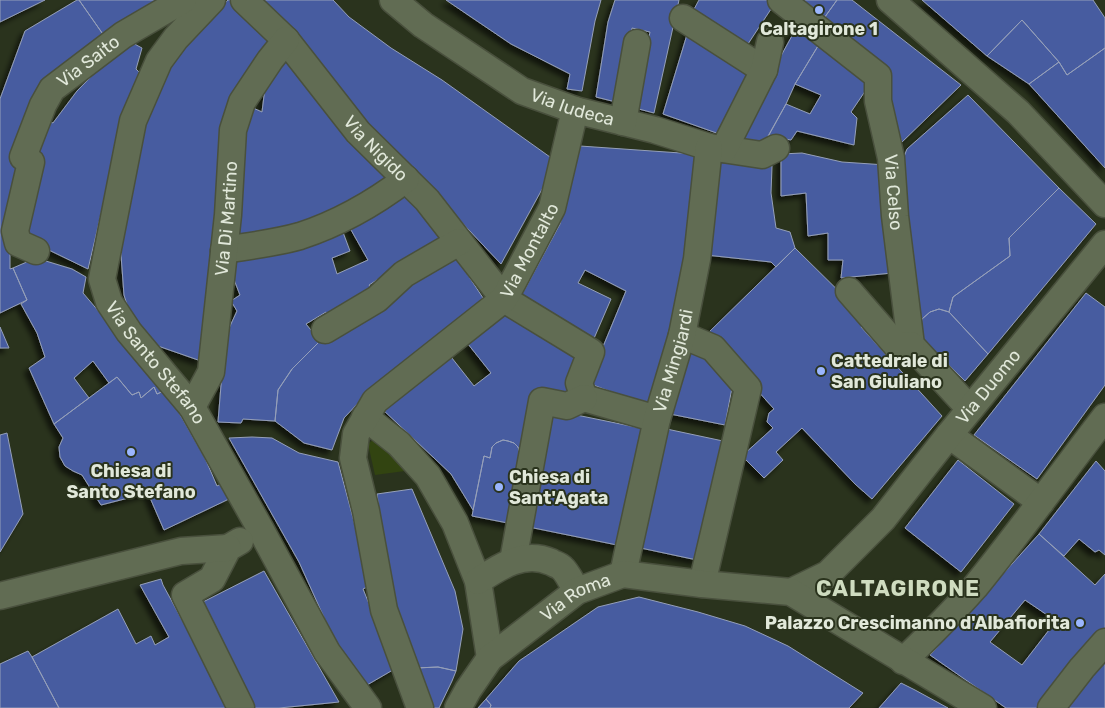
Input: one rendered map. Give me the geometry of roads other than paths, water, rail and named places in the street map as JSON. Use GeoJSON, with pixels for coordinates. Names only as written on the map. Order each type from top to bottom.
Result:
{"type":"FeatureCollection","features":[{"type":"Feature","properties":{"kind":"street","name":"Via Saito"},"geometry":{"type":"LineString","coordinates":[[36,250],[18,243],[15,231],[31,162],[23,157],[43,105],[52,89],[123,35],[183,0]]}},
{"type":"Feature","properties":{"kind":"street","name":"Via Santo Stefano"},"geometry":{"type":"LineString","coordinates":[[212,0],[176,38],[159,61],[133,121],[102,279],[109,302],[129,332],[192,408],[327,652],[368,708]]}},
{"type":"Feature","properties":{"kind":"street","name":"Via Nigido"},"geometry":{"type":"LineString","coordinates":[[244,0],[286,40],[358,132],[427,200],[504,299]]}},
{"type":"Feature","properties":{"kind":"street","name":"Via Iudeca"},"geometry":{"type":"LineString","coordinates":[[393,0],[423,25],[522,91],[575,110],[717,148],[762,155],[776,148]]}},
{"type":"Feature","properties":{"kind":"street","name":"Via Celso"},"geometry":{"type":"LineString","coordinates":[[781,0],[878,76],[878,101],[891,158],[894,216],[910,345]]}},
{"type":"Feature","properties":{"kind":"street"},"geometry":{"type":"LineString","coordinates":[[890,0],[1018,112],[1105,204]]}},
{"type":"Feature","properties":{"kind":"street"},"geometry":{"type":"LineString","coordinates":[[682,18],[764,70]]}},
{"type":"Feature","properties":{"kind":"street"},"geometry":{"type":"LineString","coordinates":[[150,20],[176,38]]}},
{"type":"Feature","properties":{"kind":"street","name":"Via Di Martino"},"geometry":{"type":"LineString","coordinates":[[192,408],[211,372],[228,215],[233,130],[242,102],[286,40]]}},
{"type":"Feature","properties":{"kind":"street"},"geometry":{"type":"LineString","coordinates":[[717,148],[764,70],[770,42]]}},
{"type":"Feature","properties":{"kind":"street"},"geometry":{"type":"LineString","coordinates":[[623,122],[637,43]]}},
{"type":"Feature","properties":{"kind":"street","name":"Via Montalto"},"geometry":{"type":"LineString","coordinates":[[420,708],[384,610],[366,511],[354,458],[356,434],[375,401],[504,299],[552,208],[575,110]]}},
{"type":"Feature","properties":{"kind":"street","name":"Via Mingiardi"},"geometry":{"type":"LineString","coordinates":[[622,574],[657,419],[682,335],[717,148]]}},
{"type":"Feature","properties":{"kind":"street"},"geometry":{"type":"LineString","coordinates":[[224,250],[266,244],[300,236],[339,221],[381,198],[406,179]]}},
{"type":"Feature","properties":{"kind":"street"},"geometry":{"type":"LineString","coordinates":[[324,330],[377,299],[404,274],[459,242]]}},
{"type":"Feature","properties":{"kind":"street","name":"Via Duomo"},"geometry":{"type":"LineString","coordinates":[[790,592],[828,574],[888,514],[949,435],[1098,253]]}},
{"type":"Feature","properties":{"kind":"street"},"geometry":{"type":"LineString","coordinates":[[849,291],[897,346],[910,345],[970,409]]}},
{"type":"Feature","properties":{"kind":"street"},"geometry":{"type":"LineString","coordinates":[[504,299],[591,352],[579,383],[584,398]]}},
{"type":"Feature","properties":{"kind":"street"},"geometry":{"type":"LineString","coordinates":[[682,335],[713,348],[748,388],[702,584]]}},
{"type":"Feature","properties":{"kind":"street"},"geometry":{"type":"LineString","coordinates":[[513,561],[542,401],[567,406],[584,398],[657,419]]}},
{"type":"Feature","properties":{"kind":"street"},"geometry":{"type":"LineString","coordinates":[[365,417],[399,444],[428,476],[455,522],[478,581],[490,658]]}},
{"type":"Feature","properties":{"kind":"street"},"geometry":{"type":"LineString","coordinates":[[909,664],[930,635],[974,587],[1104,420]]}},
{"type":"Feature","properties":{"kind":"street"},"geometry":{"type":"LineString","coordinates":[[949,435],[1041,502]]}},
{"type":"Feature","properties":{"kind":"street"},"geometry":{"type":"LineString","coordinates":[[0,596],[181,552],[228,548],[261,530]]}},
{"type":"Feature","properties":{"kind":"street"},"geometry":{"type":"LineString","coordinates":[[228,548],[212,579],[184,595],[241,708]]}},
{"type":"Feature","properties":{"kind":"street"},"geometry":{"type":"LineString","coordinates":[[478,581],[501,566],[513,561],[525,558],[544,559],[562,568],[577,591]]}},
{"type":"Feature","properties":{"kind":"street","name":"Via Roma"},"geometry":{"type":"LineString","coordinates":[[458,708],[490,658],[577,591],[622,574],[790,592]]}},
{"type":"Feature","properties":{"kind":"street"},"geometry":{"type":"LineString","coordinates":[[790,592],[983,708]]}},
{"type":"Feature","properties":{"kind":"street"},"geometry":{"type":"LineString","coordinates":[[1051,708],[1105,642]]}},
{"type":"Feature","properties":{"kind":"place","name":"Caltagirone 1"},"geometry":{"type":"Point","coordinates":[819,10]}},
{"type":"Feature","properties":{"kind":"place","name":"Cattedrale di San Giuliano"},"geometry":{"type":"Point","coordinates":[821,371]}},
{"type":"Feature","properties":{"kind":"place","name":"Chiesa di Santo Stefano"},"geometry":{"type":"Point","coordinates":[131,452]}},
{"type":"Feature","properties":{"kind":"place","name":"Chiesa di Sant'Agata"},"geometry":{"type":"Point","coordinates":[499,487]}},
{"type":"Feature","properties":{"kind":"place","name":"Palazzo Crescimanno d'Albafiorita"},"geometry":{"type":"Point","coordinates":[1080,623]}},
{"type":"Feature","properties":{"kind":"district","name":"CALTAGIRONE"},"geometry":{"type":"Point","coordinates":[898,588]}}]}
